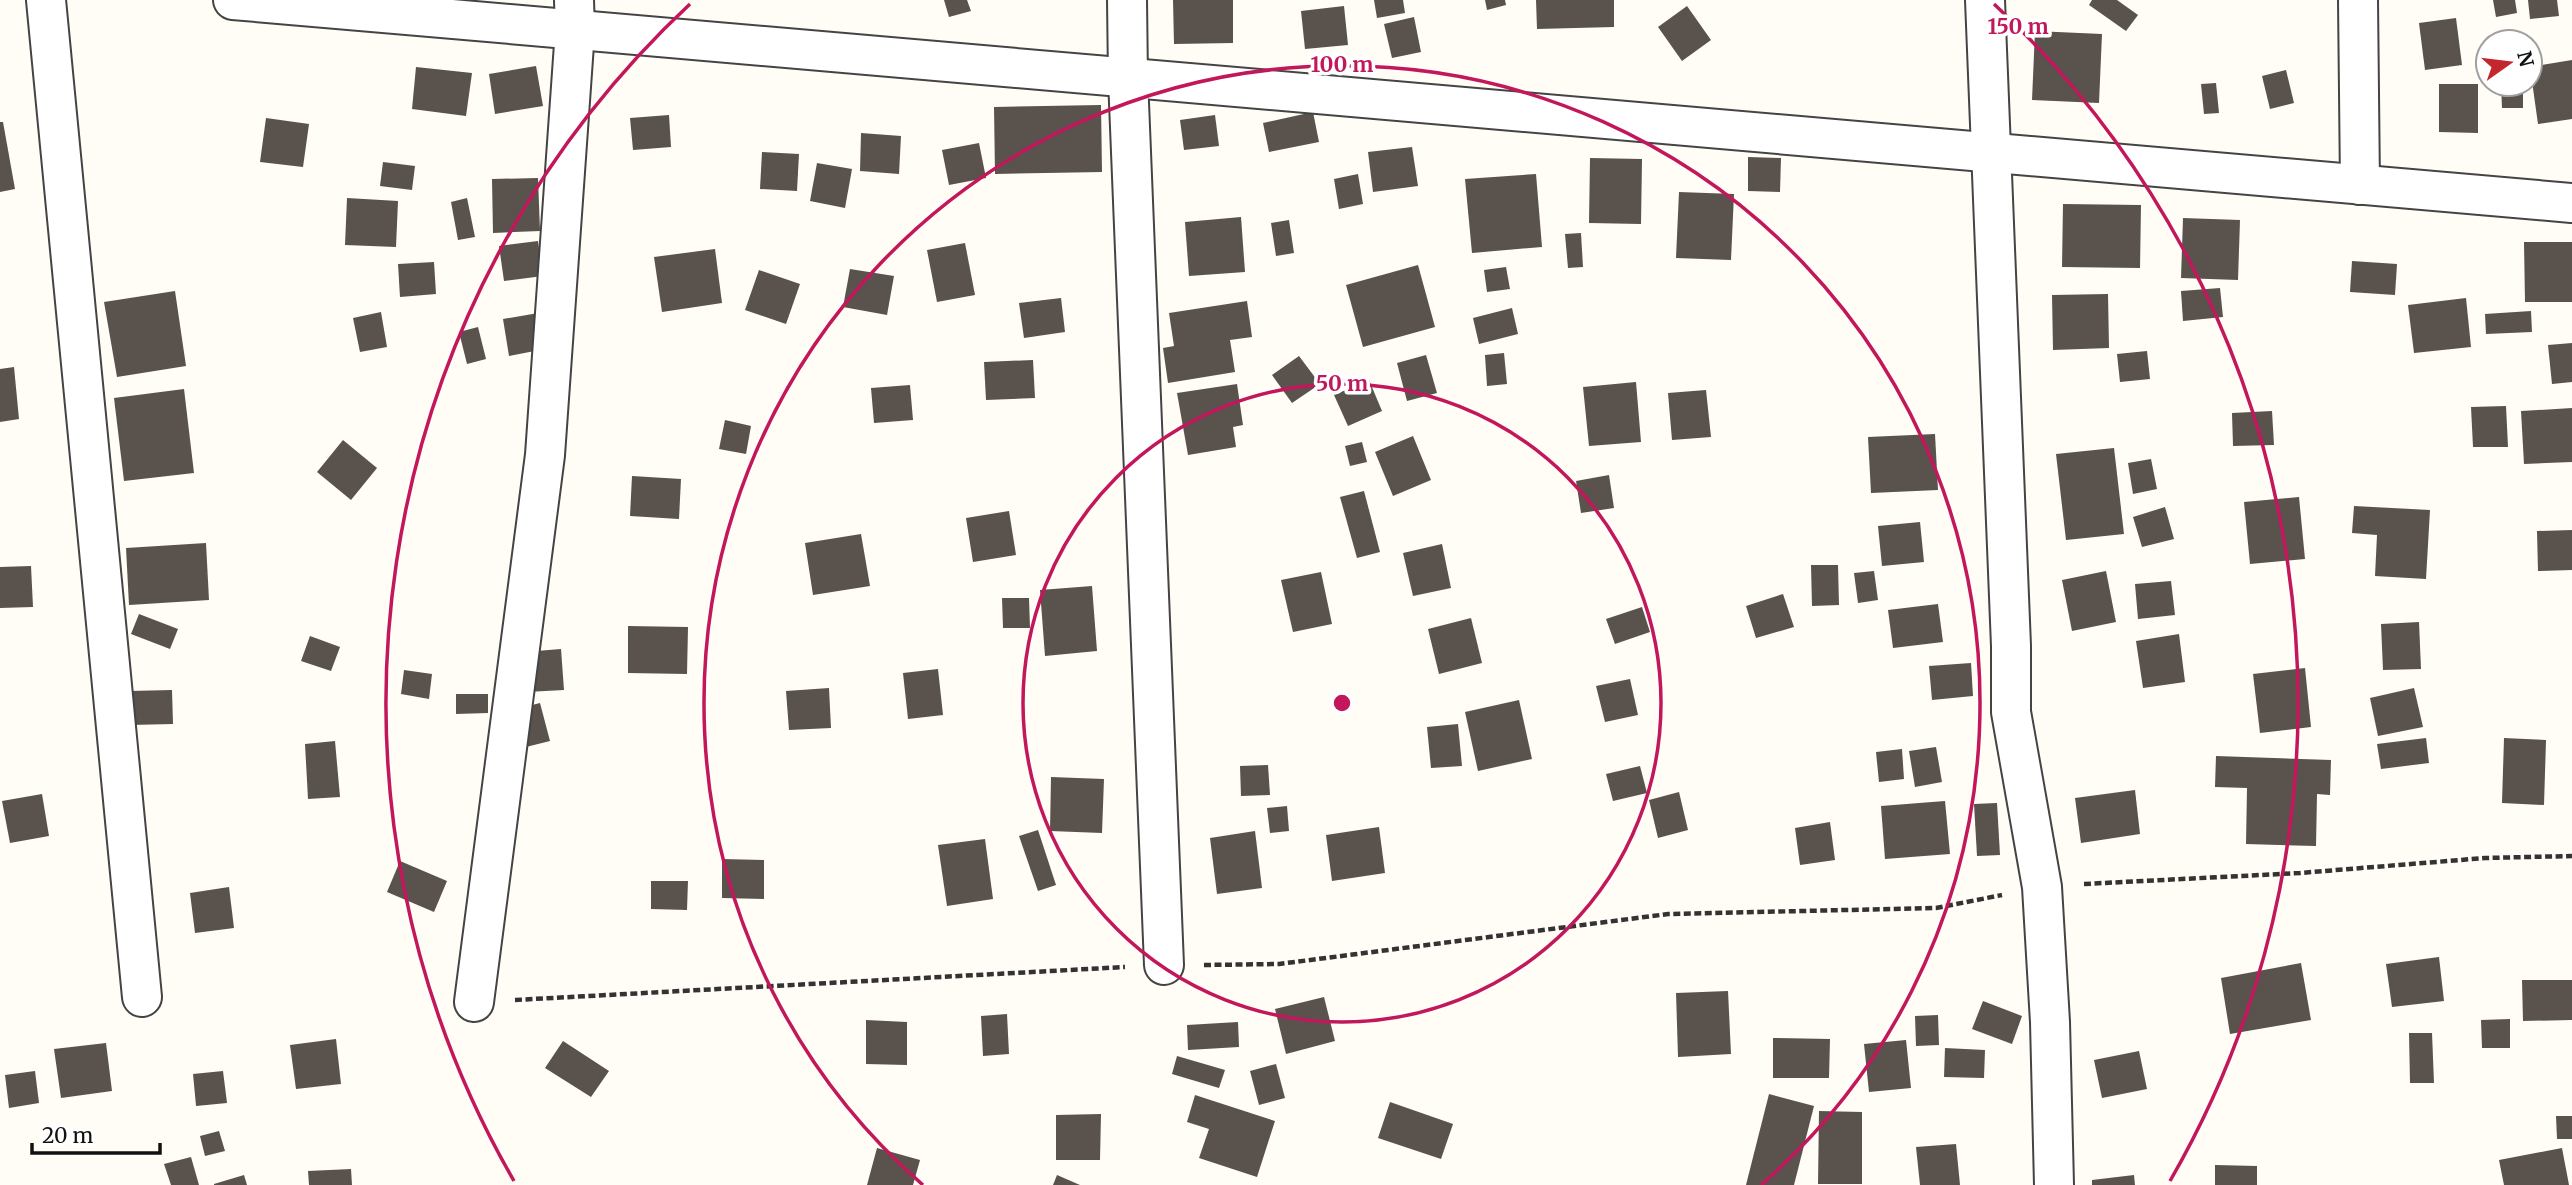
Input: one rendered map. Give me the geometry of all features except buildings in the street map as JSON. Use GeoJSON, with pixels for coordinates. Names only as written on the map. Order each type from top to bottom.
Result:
{"type":"FeatureCollection","features":[{"type":"Feature","properties":{"kind":"street"},"geometry":{"type":"LineString","coordinates":[[46,0],[142,997]]}},
{"type":"Feature","properties":{"kind":"street"},"geometry":{"type":"LineString","coordinates":[[233,0],[575,15],[1128,78],[2572,203]]}},
{"type":"Feature","properties":{"kind":"street"},"geometry":{"type":"LineString","coordinates":[[1127,0],[1164,965]]}},
{"type":"Feature","properties":{"kind":"street"},"geometry":{"type":"LineString","coordinates":[[1985,0],[2011,646],[2011,712],[2042,887],[2050,1022],[2054,1185]]}},
{"type":"Feature","properties":{"kind":"street"},"geometry":{"type":"LineString","coordinates":[[2358,0],[2360,184]]}},
{"type":"Feature","properties":{"kind":"street"},"geometry":{"type":"LineString","coordinates":[[474,1002],[545,455],[575,15]]}},
{"type":"Feature","properties":{"kind":"path"},"geometry":{"type":"LineString","coordinates":[[474,1002],[1164,965],[1279,964],[1668,914],[1936,908],[2042,887],[2300,873],[2485,858],[2572,856]]}}]}
